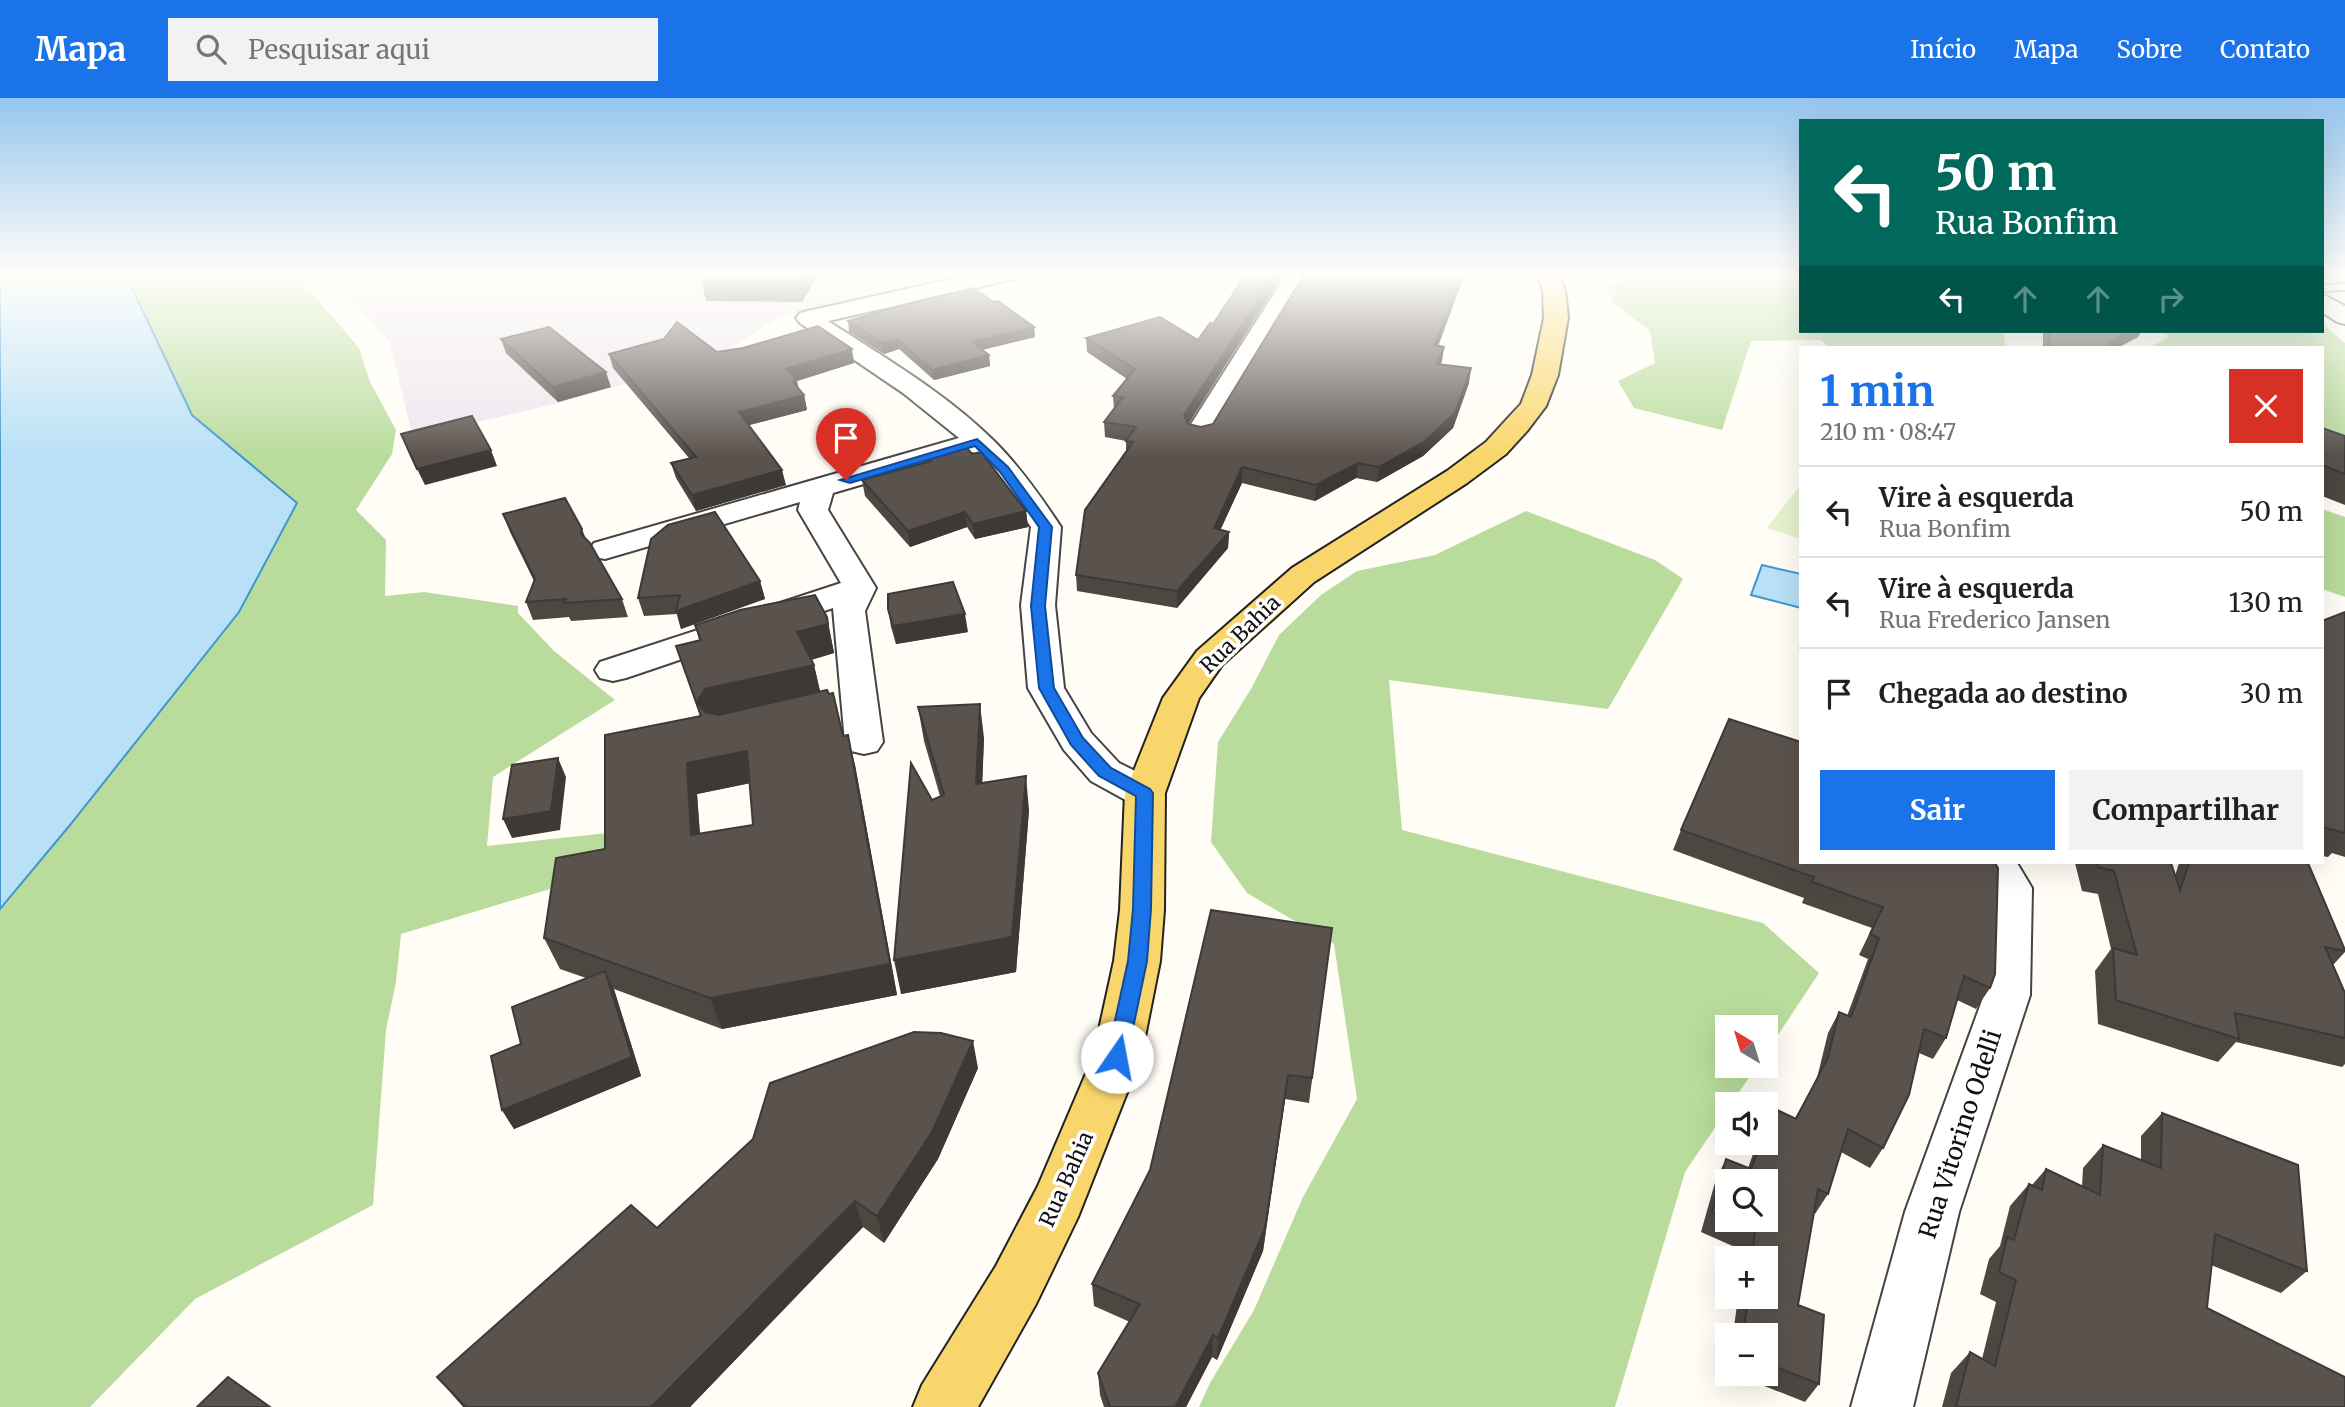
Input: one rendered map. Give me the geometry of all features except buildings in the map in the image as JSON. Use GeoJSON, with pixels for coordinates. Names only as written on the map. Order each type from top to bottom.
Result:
{"type":"FeatureCollection","features":[{"type":"Feature","properties":{"kind":"main road","name":"Rua Bahia"},"geometry":{"type":"LineString","coordinates":[[954,1403],[1059,1199],[1117,1057],[1137,961],[1142,909],[1144,793],[1181,698],[1209,658],[1303,575],[1457,477],[1496,448],[1533,406],[1545,375],[1553,334]]}},
{"type":"Feature","properties":{"kind":"street"},"geometry":{"type":"LineString","coordinates":[[832,334],[910,387],[977,442],[1004,469],[1046,527],[1038,606],[1046,688],[1077,741],[1105,772],[1144,793]]}},
{"type":"Feature","properties":{"kind":"street"},"geometry":{"type":"LineString","coordinates":[[1200,432],[1260,334]]}},
{"type":"Feature","properties":{"kind":"street"},"geometry":{"type":"LineString","coordinates":[[605,550],[977,442]]}},
{"type":"Feature","properties":{"kind":"street"},"geometry":{"type":"LineString","coordinates":[[820,488],[813,510],[860,588]]}},
{"type":"Feature","properties":{"kind":"street"},"geometry":{"type":"LineString","coordinates":[[613,670],[860,588]]}},
{"type":"Feature","properties":{"kind":"street"},"geometry":{"type":"LineString","coordinates":[[860,588],[848,611],[864,742]]}},
{"type":"Feature","properties":{"kind":"street"},"geometry":{"type":"LineString","coordinates":[[820,709],[859,699]]}},
{"type":"Feature","properties":{"kind":"street","name":"Rua Vitorino Odelli"},"geometry":{"type":"LineString","coordinates":[[1882,1407],[1932,1212],[2007,995],[2010,888],[1996,864]]}},
{"type":"Feature","properties":{"kind":"shaded area"},"geometry":{"type":"Polygon","coordinates":[[[383,334],[752,334],[714,358],[555,404],[413,437],[389,341],[383,334]]]}},
{"type":"Feature","properties":{"kind":"green space"},"geometry":{"type":"Polygon","coordinates":[[[154,334],[347,334],[359,348],[370,382],[396,430],[392,454],[356,510],[386,540],[385,596],[424,592],[518,606],[518,613],[554,651],[615,700],[493,777],[487,846],[626,831],[626,866],[401,934],[396,982],[386,1030],[373,1205],[195,1299],[90,1407],[0,1407],[0,909],[239,612],[297,503],[192,415],[154,334]]]}},
{"type":"Feature","properties":{"kind":"green space"},"geometry":{"type":"Polygon","coordinates":[[[1650,334],[2004,334],[2005,346],[1828,346],[1821,340],[1751,341],[1722,430],[1634,408],[1618,381],[1655,363],[1650,334]]]}},
{"type":"Feature","properties":{"kind":"green space"},"geometry":{"type":"Polygon","coordinates":[[[2165,334],[2335,334],[2345,343],[2345,451],[2324,442],[2324,346],[2153,346],[2170,336],[2165,334]]]}},
{"type":"Feature","properties":{"kind":"green space"},"geometry":{"type":"Polygon","coordinates":[[[1799,487],[1799,538],[1767,528],[1799,487]]]}},
{"type":"Feature","properties":{"kind":"green space"},"geometry":{"type":"Polygon","coordinates":[[[2324,510],[2345,517],[2345,597],[2324,590],[2324,510]]]}},
{"type":"Feature","properties":{"kind":"green space"},"geometry":{"type":"Polygon","coordinates":[[[1526,511],[1655,560],[1683,579],[1608,709],[1389,680],[1402,830],[1763,923],[1819,973],[1778,1035],[1778,1015],[1715,1015],[1715,1078],[1749,1078],[1739,1092],[1715,1092],[1715,1128],[1685,1172],[1615,1407],[1199,1407],[1210,1383],[1254,1310],[1303,1197],[1357,1099],[1334,944],[1247,893],[1211,842],[1218,742],[1251,689],[1279,635],[1321,595],[1357,571],[1435,555],[1526,511]]]}},
{"type":"Feature","properties":{"kind":"water"},"geometry":{"type":"Polygon","coordinates":[[[0,334],[154,334],[192,415],[297,503],[239,612],[0,909],[0,334]]]}},
{"type":"Feature","properties":{"kind":"water"},"geometry":{"type":"Polygon","coordinates":[[[1762,565],[1799,574],[1799,607],[1751,595],[1762,565]]]}},
{"type":"Feature","properties":{"kind":"route"},"geometry":{"type":"LineString","coordinates":[[846,480],[977,442],[1004,469],[1046,527],[1038,606],[1046,688],[1077,741],[1105,772],[1144,793],[1142,909],[1137,961],[1117,1057]]}}]}
